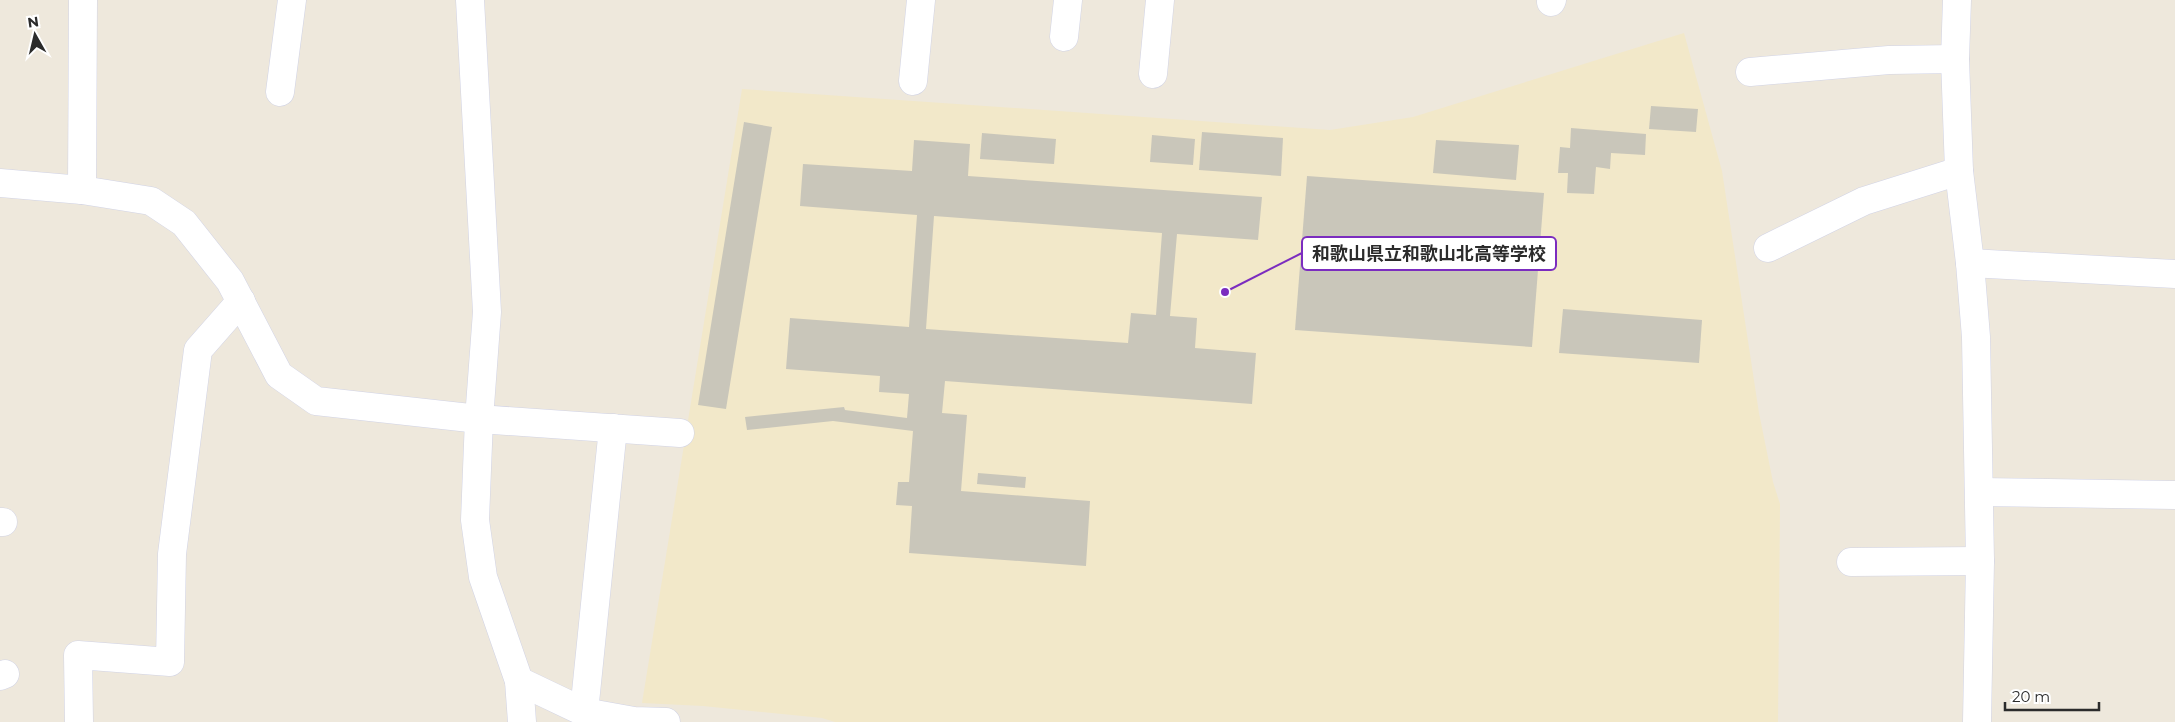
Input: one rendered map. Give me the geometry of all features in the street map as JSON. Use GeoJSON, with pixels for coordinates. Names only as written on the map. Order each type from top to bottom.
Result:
{"type":"FeatureCollection","features":[{"type":"Feature","properties":{"kind":"street"},"geometry":{"type":"LineString","coordinates":[[82,190],[83,0]]}},
{"type":"Feature","properties":{"kind":"street"},"geometry":{"type":"LineString","coordinates":[[280,92],[292,0]]}},
{"type":"Feature","properties":{"kind":"street"},"geometry":{"type":"LineString","coordinates":[[470,0],[488,312],[479,419],[475,520],[484,577],[519,681],[522,722]]}},
{"type":"Feature","properties":{"kind":"street"},"geometry":{"type":"LineString","coordinates":[[913,80],[921,0]]}},
{"type":"Feature","properties":{"kind":"street"},"geometry":{"type":"LineString","coordinates":[[1064,37],[1068,0]]}},
{"type":"Feature","properties":{"kind":"street"},"geometry":{"type":"LineString","coordinates":[[1153,74],[1160,0]]}},
{"type":"Feature","properties":{"kind":"street"},"geometry":{"type":"LineString","coordinates":[[1957,0],[1955,59],[1959,171],[1970,262],[1976,337],[1980,561],[1977,722]]}},
{"type":"Feature","properties":{"kind":"street"},"geometry":{"type":"LineString","coordinates":[[1750,72],[1889,60],[1955,59]]}},
{"type":"Feature","properties":{"kind":"street"},"geometry":{"type":"LineString","coordinates":[[1768,248],[1864,201],[1959,171]]}},
{"type":"Feature","properties":{"kind":"street"},"geometry":{"type":"LineString","coordinates":[[0,183],[82,190],[151,201],[184,223],[230,281],[279,375],[316,401],[479,419],[680,433]]}},
{"type":"Feature","properties":{"kind":"street"},"geometry":{"type":"LineString","coordinates":[[1970,262],[2175,274]]}},
{"type":"Feature","properties":{"kind":"street"},"geometry":{"type":"LineString","coordinates":[[79,722],[78,655],[170,662],[172,554],[198,350],[241,301]]}},
{"type":"Feature","properties":{"kind":"street"},"geometry":{"type":"LineString","coordinates":[[584,712],[613,428]]}},
{"type":"Feature","properties":{"kind":"street"},"geometry":{"type":"LineString","coordinates":[[1979,492],[2175,495]]}},
{"type":"Feature","properties":{"kind":"street"},"geometry":{"type":"LineString","coordinates":[[1851,562],[1980,561]]}},
{"type":"Feature","properties":{"kind":"street"},"geometry":{"type":"LineString","coordinates":[[519,681],[584,712],[634,721],[666,722]]}},
{"type":"Feature","properties":{"kind":"shaded area"},"geometry":{"type":"Polygon","coordinates":[[[1684,33],[1722,171],[1759,413],[1773,482],[1780,504],[1778,722],[835,722],[822,718],[703,706],[642,703],[742,89],[1330,130],[1413,117],[1684,33]]]}},
{"type":"Feature","properties":{"kind":"building"},"geometry":{"type":"Polygon","coordinates":[[[1651,106],[1698,109],[1696,132],[1649,129],[1651,106]]]}},
{"type":"Feature","properties":{"kind":"building"},"geometry":{"type":"Polygon","coordinates":[[[744,122],[772,127],[726,409],[698,405],[744,122]]]}},
{"type":"Feature","properties":{"kind":"building"},"geometry":{"type":"Polygon","coordinates":[[[1571,128],[1646,134],[1645,155],[1611,153],[1610,169],[1596,167],[1594,194],[1567,193],[1568,173],[1558,173],[1560,147],[1570,148],[1571,128]]]}},
{"type":"Feature","properties":{"kind":"building"},"geometry":{"type":"Polygon","coordinates":[[[1202,132],[1283,138],[1281,176],[1199,170],[1202,132]]]}},
{"type":"Feature","properties":{"kind":"building"},"geometry":{"type":"Polygon","coordinates":[[[982,133],[1056,139],[1054,164],[980,159],[982,133]]]}},
{"type":"Feature","properties":{"kind":"building"},"geometry":{"type":"Polygon","coordinates":[[[1152,135],[1195,139],[1193,165],[1150,162],[1152,135]]]}},
{"type":"Feature","properties":{"kind":"building"},"geometry":{"type":"Polygon","coordinates":[[[914,140],[970,144],[968,176],[1262,197],[1258,240],[1177,234],[1170,316],[1197,318],[1195,348],[1256,353],[1252,404],[945,381],[942,413],[967,415],[961,491],[1090,501],[1086,566],[909,553],[912,506],[896,505],[898,482],[909,482],[913,431],[833,421],[747,430],[745,417],[844,407],[845,410],[907,418],[909,394],[879,392],[880,376],[786,369],[790,318],[909,327],[917,215],[800,206],[803,164],[912,171],[914,140]],[[934,216],[926,329],[1128,343],[1131,313],[1156,315],[1162,233],[934,216]]]}},
{"type":"Feature","properties":{"kind":"building"},"geometry":{"type":"Polygon","coordinates":[[[1436,140],[1519,145],[1516,180],[1433,173],[1436,140]]]}},
{"type":"Feature","properties":{"kind":"building"},"geometry":{"type":"Polygon","coordinates":[[[1307,176],[1544,193],[1532,347],[1295,330],[1307,176]]]}},
{"type":"Feature","properties":{"kind":"building"},"geometry":{"type":"Polygon","coordinates":[[[1563,309],[1702,320],[1699,363],[1559,353],[1563,309]]]}},
{"type":"Feature","properties":{"kind":"building"},"geometry":{"type":"Polygon","coordinates":[[[978,473],[1026,477],[1025,488],[977,484],[978,473]]]}},
{"type":"Feature","properties":{"kind":"place","name":"和歌山県立和歌山北高等学校"},"geometry":{"type":"Point","coordinates":[1225,292]}}]}
